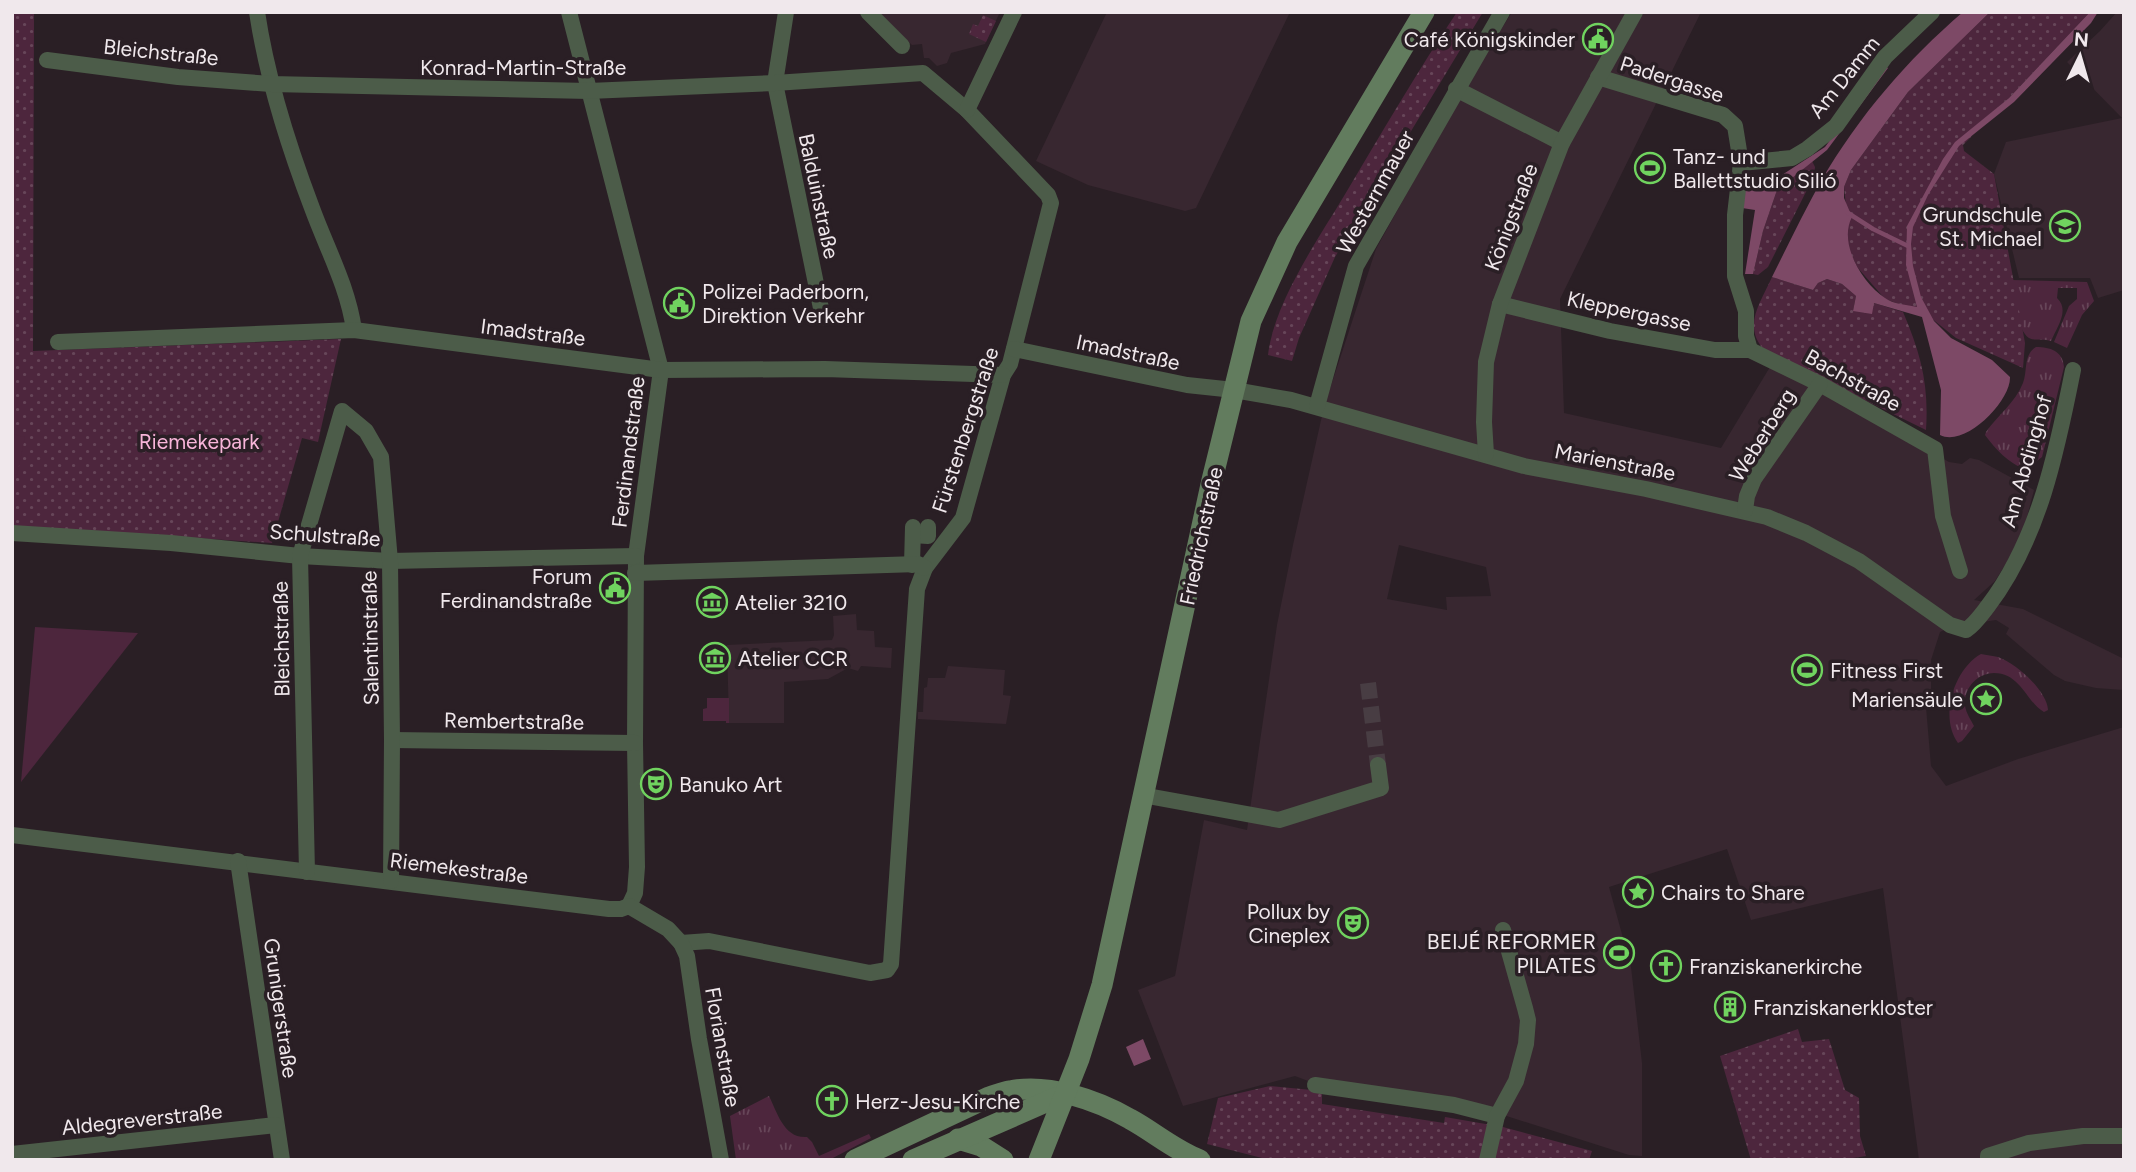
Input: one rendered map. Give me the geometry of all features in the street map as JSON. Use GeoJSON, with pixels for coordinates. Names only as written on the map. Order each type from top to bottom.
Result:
{"type":"FeatureCollection","features":[{"type":"Feature","properties":{"kind":"main road","name":"Friedrichstraße"},"geometry":{"type":"LineString","coordinates":[[1040,1160],[1092,1021],[1102,985],[1142,795],[1251,321],[1277,262],[1424,12]]}},
{"type":"Feature","properties":{"kind":"main road"},"geometry":{"type":"LineString","coordinates":[[855,1160],[989,1097],[1010,1090],[1065,1093],[1129,1118],[1172,1147],[1200,1160]]}},
{"type":"Feature","properties":{"kind":"main road"},"geometry":{"type":"LineString","coordinates":[[913,1160],[1065,1093]]}},
{"type":"Feature","properties":{"kind":"main road"},"geometry":{"type":"LineString","coordinates":[[958,1139],[981,1146],[1003,1160]]}},
{"type":"Feature","properties":{"kind":"street"},"geometry":{"type":"LineString","coordinates":[[257,12],[271,84],[313,210],[341,280],[354,330]]}},
{"type":"Feature","properties":{"kind":"street","name":"Ferdinandstraße"},"geometry":{"type":"LineString","coordinates":[[569,12],[661,370],[636,555],[637,867],[635,893],[629,906]]}},
{"type":"Feature","properties":{"kind":"street","name":"Balduinstraße"},"geometry":{"type":"LineString","coordinates":[[786,12],[775,83],[823,318]]}},
{"type":"Feature","properties":{"kind":"street"},"geometry":{"type":"LineString","coordinates":[[868,12],[902,46]]}},
{"type":"Feature","properties":{"kind":"street"},"geometry":{"type":"LineString","coordinates":[[967,110],[1014,12]]}},
{"type":"Feature","properties":{"kind":"street","name":"Westernmauer"},"geometry":{"type":"LineString","coordinates":[[1317,406],[1356,266],[1502,12]]}},
{"type":"Feature","properties":{"kind":"street","name":"Königstraße"},"geometry":{"type":"LineString","coordinates":[[1486,453],[1486,362],[1500,304],[1562,143],[1635,12]]}},
{"type":"Feature","properties":{"kind":"street","name":"Am Damm"},"geometry":{"type":"LineString","coordinates":[[1741,163],[1792,158],[1836,126],[1885,57],[1925,14]]}},
{"type":"Feature","properties":{"kind":"street","name":"Bleichstraße"},"geometry":{"type":"LineString","coordinates":[[47,60],[178,77],[271,84]]}},
{"type":"Feature","properties":{"kind":"street","name":"Konrad-Martin-Straße"},"geometry":{"type":"LineString","coordinates":[[271,84],[589,91],[923,73]]}},
{"type":"Feature","properties":{"kind":"street","name":"Fürstenbergstraße"},"geometry":{"type":"LineString","coordinates":[[919,566],[963,518],[1003,375],[1010,364],[1051,203],[1048,195],[967,110],[923,73]]}},
{"type":"Feature","properties":{"kind":"street","name":"Padergasse"},"geometry":{"type":"LineString","coordinates":[[1598,78],[1723,116],[1735,126],[1741,163],[1735,215],[1735,276],[1745,303],[1746,336],[1750,350]]}},
{"type":"Feature","properties":{"kind":"street"},"geometry":{"type":"LineString","coordinates":[[1456,89],[1562,143]]}},
{"type":"Feature","properties":{"kind":"street","name":"Kleppergasse"},"geometry":{"type":"LineString","coordinates":[[1500,304],[1609,331],[1715,350],[1750,350]]}},
{"type":"Feature","properties":{"kind":"street","name":"Imadstraße"},"geometry":{"type":"LineString","coordinates":[[58,342],[354,330],[661,370],[825,369],[1003,375]]}},
{"type":"Feature","properties":{"kind":"street","name":"Imadstraße"},"geometry":{"type":"LineString","coordinates":[[1014,349],[1187,386],[1234,390]]}},
{"type":"Feature","properties":{"kind":"street","name":"Bachstraße"},"geometry":{"type":"LineString","coordinates":[[1750,350],[1820,384],[1935,449],[1943,516],[1959,571]]}},
{"type":"Feature","properties":{"kind":"street","name":"Am Abdinghof"},"geometry":{"type":"LineString","coordinates":[[1966,630],[1998,593],[2036,517],[2073,370]]}},
{"type":"Feature","properties":{"kind":"street","name":"Weberberg"},"geometry":{"type":"LineString","coordinates":[[1745,510],[1754,479],[1820,384]]}},
{"type":"Feature","properties":{"kind":"street","name":"Marienstraße"},"geometry":{"type":"LineString","coordinates":[[1234,390],[1317,406],[1524,466],[1745,510],[1790,526],[1858,561],[1950,625],[1966,630]]}},
{"type":"Feature","properties":{"kind":"street","name":"Bleichstraße"},"geometry":{"type":"LineString","coordinates":[[307,872],[300,556],[342,411]]}},
{"type":"Feature","properties":{"kind":"street","name":"Salentinstraße"},"geometry":{"type":"LineString","coordinates":[[342,411],[366,431],[382,457],[390,561],[391,881]]}},
{"type":"Feature","properties":{"kind":"street","name":"Fürstenbergstraße"},"geometry":{"type":"LineString","coordinates":[[681,943],[709,941],[870,973],[887,970],[891,964],[919,566],[918,530]]}},
{"type":"Feature","properties":{"kind":"street","name":"Schulstraße"},"geometry":{"type":"LineString","coordinates":[[12,533],[390,561],[636,555]]}},
{"type":"Feature","properties":{"kind":"street"},"geometry":{"type":"LineString","coordinates":[[635,573],[919,566]]}},
{"type":"Feature","properties":{"kind":"street","name":"Rembertstraße"},"geometry":{"type":"LineString","coordinates":[[392,740],[635,743]]}},
{"type":"Feature","properties":{"kind":"street"},"geometry":{"type":"LineString","coordinates":[[1142,795],[1279,820],[1381,788],[1378,765]]}},
{"type":"Feature","properties":{"kind":"street","name":"Riemekestraße"},"geometry":{"type":"LineString","coordinates":[[12,835],[609,909],[629,906]]}},
{"type":"Feature","properties":{"kind":"street","name":"Grunigerstraße"},"geometry":{"type":"LineString","coordinates":[[238,861],[282,1160]]}},
{"type":"Feature","properties":{"kind":"street"},"geometry":{"type":"LineString","coordinates":[[629,906],[668,929],[681,943]]}},
{"type":"Feature","properties":{"kind":"street"},"geometry":{"type":"LineString","coordinates":[[1487,1160],[1497,1116],[1516,1081],[1526,1044],[1528,1020],[1503,930]]}},
{"type":"Feature","properties":{"kind":"street","name":"Florianstraße"},"geometry":{"type":"LineString","coordinates":[[681,943],[687,956],[721,1160]]}},
{"type":"Feature","properties":{"kind":"street"},"geometry":{"type":"LineString","coordinates":[[1315,1085],[1454,1105],[1497,1116]]}},
{"type":"Feature","properties":{"kind":"street","name":"Aldegreverstraße"},"geometry":{"type":"LineString","coordinates":[[12,1154],[276,1125]]}},
{"type":"Feature","properties":{"kind":"street"},"geometry":{"type":"LineString","coordinates":[[1988,1158],[2029,1143],[2083,1136],[2124,1136]]}},
{"type":"Feature","properties":{"kind":"shaded area"},"geometry":{"type":"Polygon","coordinates":[[[879,12],[1000,12],[985,44],[951,53],[947,63],[937,66],[929,58],[924,58],[922,44],[912,45],[879,12]]]}},
{"type":"Feature","properties":{"kind":"shaded area"},"geometry":{"type":"Polygon","coordinates":[[[1107,12],[1290,12],[1196,208],[1185,211],[1088,185],[1036,161],[1107,12]]]}},
{"type":"Feature","properties":{"kind":"shaded area"},"geometry":{"type":"Polygon","coordinates":[[[1512,12],[1701,12],[1560,299],[1564,413],[1721,448],[1773,362],[1949,462],[1962,464],[1970,458],[1979,460],[2034,490],[2021,540],[1995,581],[1974,600],[2023,609],[2124,659],[2124,690],[2096,688],[2065,681],[2054,675],[2006,634],[2009,628],[1996,620],[1950,627],[1940,632],[1931,660],[1931,699],[1923,703],[1923,707],[1926,707],[1931,766],[1946,786],[2018,759],[2124,727],[2124,1160],[1919,1160],[1883,888],[1751,920],[1727,849],[1609,887],[1631,967],[1642,1063],[1642,1156],[1629,1155],[1491,1111],[1316,1084],[1295,1076],[1183,1106],[1138,990],[1175,976],[1204,820],[1247,830],[1277,625],[1324,407],[1376,249],[1469,81],[1512,12]],[[1399,545],[1387,599],[1447,610],[1446,597],[1491,596],[1486,567],[1399,545]]]}},
{"type":"Feature","properties":{"kind":"shaded area"},"geometry":{"type":"Polygon","coordinates":[[[1963,12],[1990,12],[1908,92],[1851,170],[1844,187],[1844,198],[1852,217],[1848,227],[1848,239],[1855,262],[1876,291],[1888,300],[1900,304],[1917,307],[1906,265],[1907,226],[1943,159],[1955,142],[2009,98],[2090,12],[2098,12],[2091,23],[2014,102],[1959,146],[1928,195],[1913,227],[1913,266],[1921,297],[1934,321],[1951,338],[1992,360],[2010,377],[2003,398],[1985,420],[1962,435],[1950,437],[1940,435],[1941,390],[1922,317],[1874,303],[1872,314],[1853,311],[1856,296],[1842,284],[1827,279],[1818,283],[1813,290],[1772,277],[1821,181],[1851,134],[1903,69],[1963,12]]]}},
{"type":"Feature","properties":{"kind":"shaded area","name":"Grundschule St. Michael"},"geometry":{"type":"Polygon","coordinates":[[[2117,12],[2124,12],[2124,290],[2098,298],[2090,278],[2019,278],[1994,174],[2006,142],[2122,118],[2067,62],[2117,12]]]}},
{"type":"Feature","properties":{"kind":"shaded area"},"geometry":{"type":"Polygon","coordinates":[[[1885,66],[1888,68],[1827,150],[1777,190],[1763,231],[1753,274],[1745,274],[1755,210],[1742,208],[1745,187],[1753,188],[1774,180],[1825,147],[1885,66]]]}},
{"type":"Feature","properties":{"kind":"shaded area"},"geometry":{"type":"Polygon","coordinates":[[[856,614],[857,630],[874,631],[875,647],[892,648],[891,668],[861,666],[858,671],[848,668],[828,679],[784,682],[784,723],[729,723],[727,645],[832,640],[833,616],[856,614]]]}},
{"type":"Feature","properties":{"kind":"shaded area"},"geometry":{"type":"Polygon","coordinates":[[[948,666],[1005,670],[1003,695],[1011,696],[1006,724],[918,719],[918,712],[923,712],[924,688],[927,687],[928,678],[945,678],[948,666]]]}},
{"type":"Feature","properties":{"kind":"shaded area"},"geometry":{"type":"Polygon","coordinates":[[[1143,1039],[1151,1059],[1134,1066],[1126,1047],[1143,1039]]]}},
{"type":"Feature","properties":{"kind":"green space","name":"Riemekepark"},"geometry":{"type":"Polygon","coordinates":[[[12,12],[34,12],[33,351],[341,339],[318,442],[302,438],[272,543],[12,526],[12,12]]]}},
{"type":"Feature","properties":{"kind":"green space"},"geometry":{"type":"Polygon","coordinates":[[[1457,12],[1483,12],[1335,257],[1299,338],[1292,361],[1268,355],[1279,315],[1298,273],[1399,103],[1457,12]]]}},
{"type":"Feature","properties":{"kind":"green space"},"geometry":{"type":"Polygon","coordinates":[[[1990,12],[2090,12],[2009,98],[1973,128],[1971,137],[1963,145],[1964,151],[1994,174],[2025,343],[2023,368],[1956,338],[1926,314],[1885,299],[1858,268],[1850,253],[1847,237],[1844,187],[1851,170],[1908,92],[1990,12]]]}},
{"type":"Feature","properties":{"kind":"green space"},"geometry":{"type":"Polygon","coordinates":[[[983,15],[996,21],[986,42],[969,34],[973,24],[978,26],[983,15]]]}},
{"type":"Feature","properties":{"kind":"green space"},"geometry":{"type":"Polygon","coordinates":[[[1812,161],[1815,167],[1814,176],[1768,267],[1758,275],[1753,274],[1763,231],[1777,190],[1812,161]]]}},
{"type":"Feature","properties":{"kind":"green space"},"geometry":{"type":"Polygon","coordinates":[[[1772,277],[1813,290],[1818,283],[1827,279],[1842,284],[1856,296],[1853,311],[1874,303],[1903,312],[1922,370],[1926,398],[1926,430],[1765,351],[1758,342],[1754,324],[1758,306],[1772,277]]]}},
{"type":"Feature","properties":{"kind":"green space"},"geometry":{"type":"Polygon","coordinates":[[[2010,280],[2087,282],[2094,301],[2082,315],[2067,348],[2054,342],[2069,306],[2077,299],[2077,288],[2058,288],[2057,298],[2061,303],[2062,313],[2051,341],[2034,339],[2029,338],[2021,328],[2010,280]]]}},
{"type":"Feature","properties":{"kind":"green space"},"geometry":{"type":"Polygon","coordinates":[[[2036,347],[2055,351],[2061,357],[2064,367],[2042,457],[2025,470],[2003,455],[1985,435],[2020,390],[2027,358],[2036,347]]]}},
{"type":"Feature","properties":{"kind":"green space"},"geometry":{"type":"Polygon","coordinates":[[[12,434],[25,437],[17,475],[12,474],[12,434]]]}},
{"type":"Feature","properties":{"kind":"green space"},"geometry":{"type":"Polygon","coordinates":[[[35,627],[138,633],[21,782],[35,627]]]}},
{"type":"Feature","properties":{"kind":"green space"},"geometry":{"type":"Polygon","coordinates":[[[1981,654],[1998,657],[2021,671],[2036,686],[2048,710],[2044,712],[2038,708],[2011,678],[1994,673],[1982,676],[1972,683],[1965,700],[1966,711],[1974,726],[1958,743],[1950,720],[1952,694],[1963,671],[1981,654]]]}},
{"type":"Feature","properties":{"kind":"green space"},"geometry":{"type":"Polygon","coordinates":[[[707,698],[729,698],[729,723],[703,721],[707,698]]]}},
{"type":"Feature","properties":{"kind":"green space"},"geometry":{"type":"Polygon","coordinates":[[[1798,1029],[1802,1042],[1829,1039],[1845,1090],[1859,1098],[1860,1136],[1866,1156],[1840,1160],[1751,1160],[1720,1056],[1798,1029]]]}},
{"type":"Feature","properties":{"kind":"green space"},"geometry":{"type":"Polygon","coordinates":[[[1270,1086],[1322,1091],[1322,1104],[1444,1123],[1445,1117],[1503,1127],[1592,1151],[1589,1160],[1270,1160],[1207,1144],[1218,1098],[1270,1086]]]}},
{"type":"Feature","properties":{"kind":"green space"},"geometry":{"type":"Polygon","coordinates":[[[769,1096],[778,1117],[787,1129],[792,1134],[807,1137],[819,1156],[869,1134],[871,1138],[829,1160],[736,1160],[730,1116],[769,1096]]]}},
{"type":"Feature","properties":{"kind":"waterway"},"geometry":{"type":"LineString","coordinates":[[1848,213],[1908,246]]}},
{"type":"Feature","properties":{"kind":"tunnel"},"geometry":{"type":"LineString","coordinates":[[1368,683],[1378,765]]}},
{"type":"Feature","properties":{"kind":"place","name":"Café Königskinder"},"geometry":{"type":"Point","coordinates":[1598,39]}},
{"type":"Feature","properties":{"kind":"place","name":"Tanz- und Ballettstudio Silió"},"geometry":{"type":"Point","coordinates":[1650,168]}},
{"type":"Feature","properties":{"kind":"place","name":"Grundschule St. Michael"},"geometry":{"type":"Point","coordinates":[2065,226]}},
{"type":"Feature","properties":{"kind":"place","name":"Polizei Paderborn, Direktion Verkehr"},"geometry":{"type":"Point","coordinates":[679,303]}},
{"type":"Feature","properties":{"kind":"place","name":"Forum Ferdinandstraße"},"geometry":{"type":"Point","coordinates":[615,588]}},
{"type":"Feature","properties":{"kind":"place","name":"Atelier 3210"},"geometry":{"type":"Point","coordinates":[712,602]}},
{"type":"Feature","properties":{"kind":"place","name":"Atelier CCR"},"geometry":{"type":"Point","coordinates":[715,658]}},
{"type":"Feature","properties":{"kind":"place","name":"Fitness First"},"geometry":{"type":"Point","coordinates":[1807,670]}},
{"type":"Feature","properties":{"kind":"place","name":"Mariensäule"},"geometry":{"type":"Point","coordinates":[1986,699]}},
{"type":"Feature","properties":{"kind":"place","name":"Banuko Art"},"geometry":{"type":"Point","coordinates":[656,784]}},
{"type":"Feature","properties":{"kind":"place","name":"Chairs to Share"},"geometry":{"type":"Point","coordinates":[1638,892]}},
{"type":"Feature","properties":{"kind":"place","name":"Pollux by Cineplex"},"geometry":{"type":"Point","coordinates":[1353,923]}},
{"type":"Feature","properties":{"kind":"place","name":"BEIJÉ REFORMER PILATES"},"geometry":{"type":"Point","coordinates":[1619,953]}},
{"type":"Feature","properties":{"kind":"place","name":"Franziskanerkirche"},"geometry":{"type":"Point","coordinates":[1666,966]}},
{"type":"Feature","properties":{"kind":"place","name":"Franziskanerkloster"},"geometry":{"type":"Point","coordinates":[1730,1007]}},
{"type":"Feature","properties":{"kind":"place","name":"Herz-Jesu-Kirche"},"geometry":{"type":"Point","coordinates":[832,1101]}}]}
